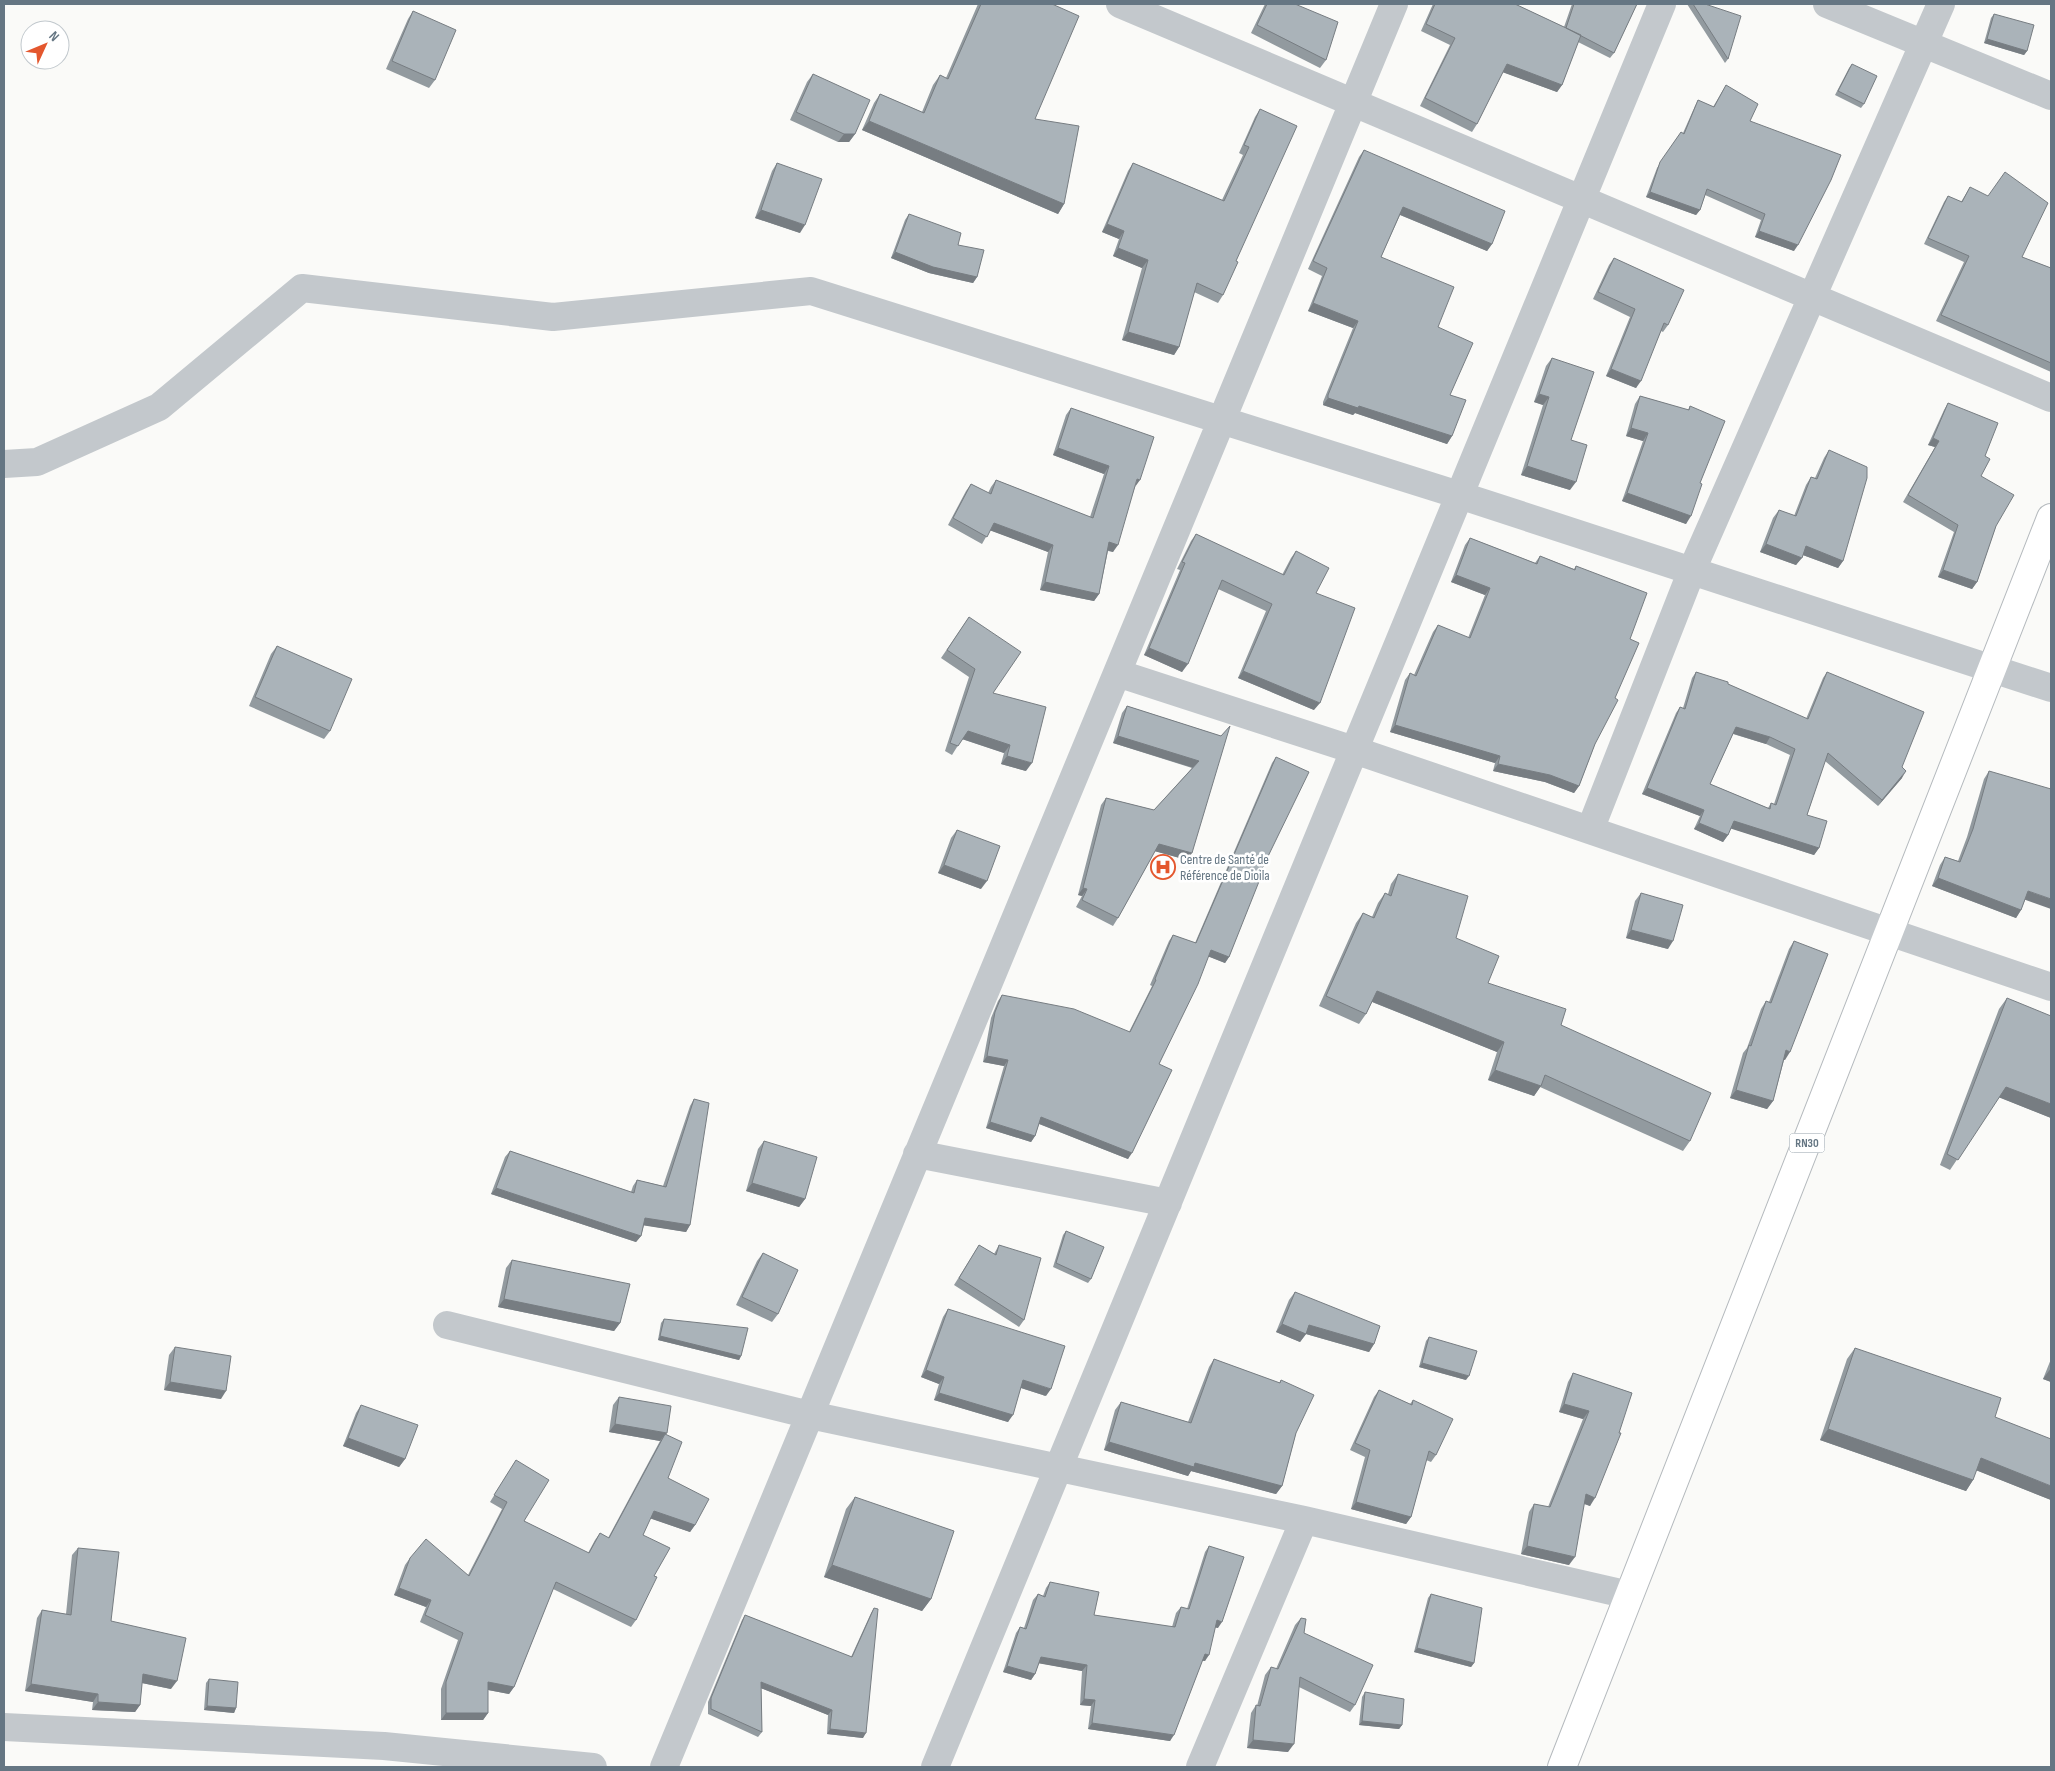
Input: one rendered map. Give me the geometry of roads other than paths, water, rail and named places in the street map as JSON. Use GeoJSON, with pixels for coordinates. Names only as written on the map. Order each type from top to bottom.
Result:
{"type":"FeatureCollection","features":[{"type":"Feature","properties":{"kind":"main road","name":"RN30"},"geometry":{"type":"LineString","coordinates":[[1562,1767],[2051,518]]}},
{"type":"Feature","properties":{"kind":"street"},"geometry":{"type":"LineString","coordinates":[[1120,4],[1352,104],[1582,198],[2051,398]]}},
{"type":"Feature","properties":{"kind":"street"},"geometry":{"type":"LineString","coordinates":[[664,1767],[1394,4]]}},
{"type":"Feature","properties":{"kind":"street"},"geometry":{"type":"LineString","coordinates":[[935,1767],[1662,4]]}},
{"type":"Feature","properties":{"kind":"street"},"geometry":{"type":"LineString","coordinates":[[1827,4],[2051,96]]}},
{"type":"Feature","properties":{"kind":"street"},"geometry":{"type":"LineString","coordinates":[[1590,830],[1692,570],[1941,4]]}},
{"type":"Feature","properties":{"kind":"street"},"geometry":{"type":"LineString","coordinates":[[4,464],[37,462],[159,407],[302,288],[553,317],[811,292],[1459,495],[2051,688]]}},
{"type":"Feature","properties":{"kind":"street"},"geometry":{"type":"LineString","coordinates":[[1117,673],[1354,750],[2051,987]]}},
{"type":"Feature","properties":{"kind":"street"},"geometry":{"type":"LineString","coordinates":[[917,1154],[1168,1203]]}},
{"type":"Feature","properties":{"kind":"street"},"geometry":{"type":"LineString","coordinates":[[446,1325],[810,1415],[1304,1520],[1629,1595]]}},
{"type":"Feature","properties":{"kind":"street"},"geometry":{"type":"LineString","coordinates":[[1200,1767],[1304,1520]]}},
{"type":"Feature","properties":{"kind":"street"},"geometry":{"type":"LineString","coordinates":[[4,1727],[379,1756],[593,1767]]}},
{"type":"Feature","properties":{"kind":"place","name":"Centre de Santé de Référence de Dioila"},"geometry":{"type":"Point","coordinates":[1163,867]}}]}
